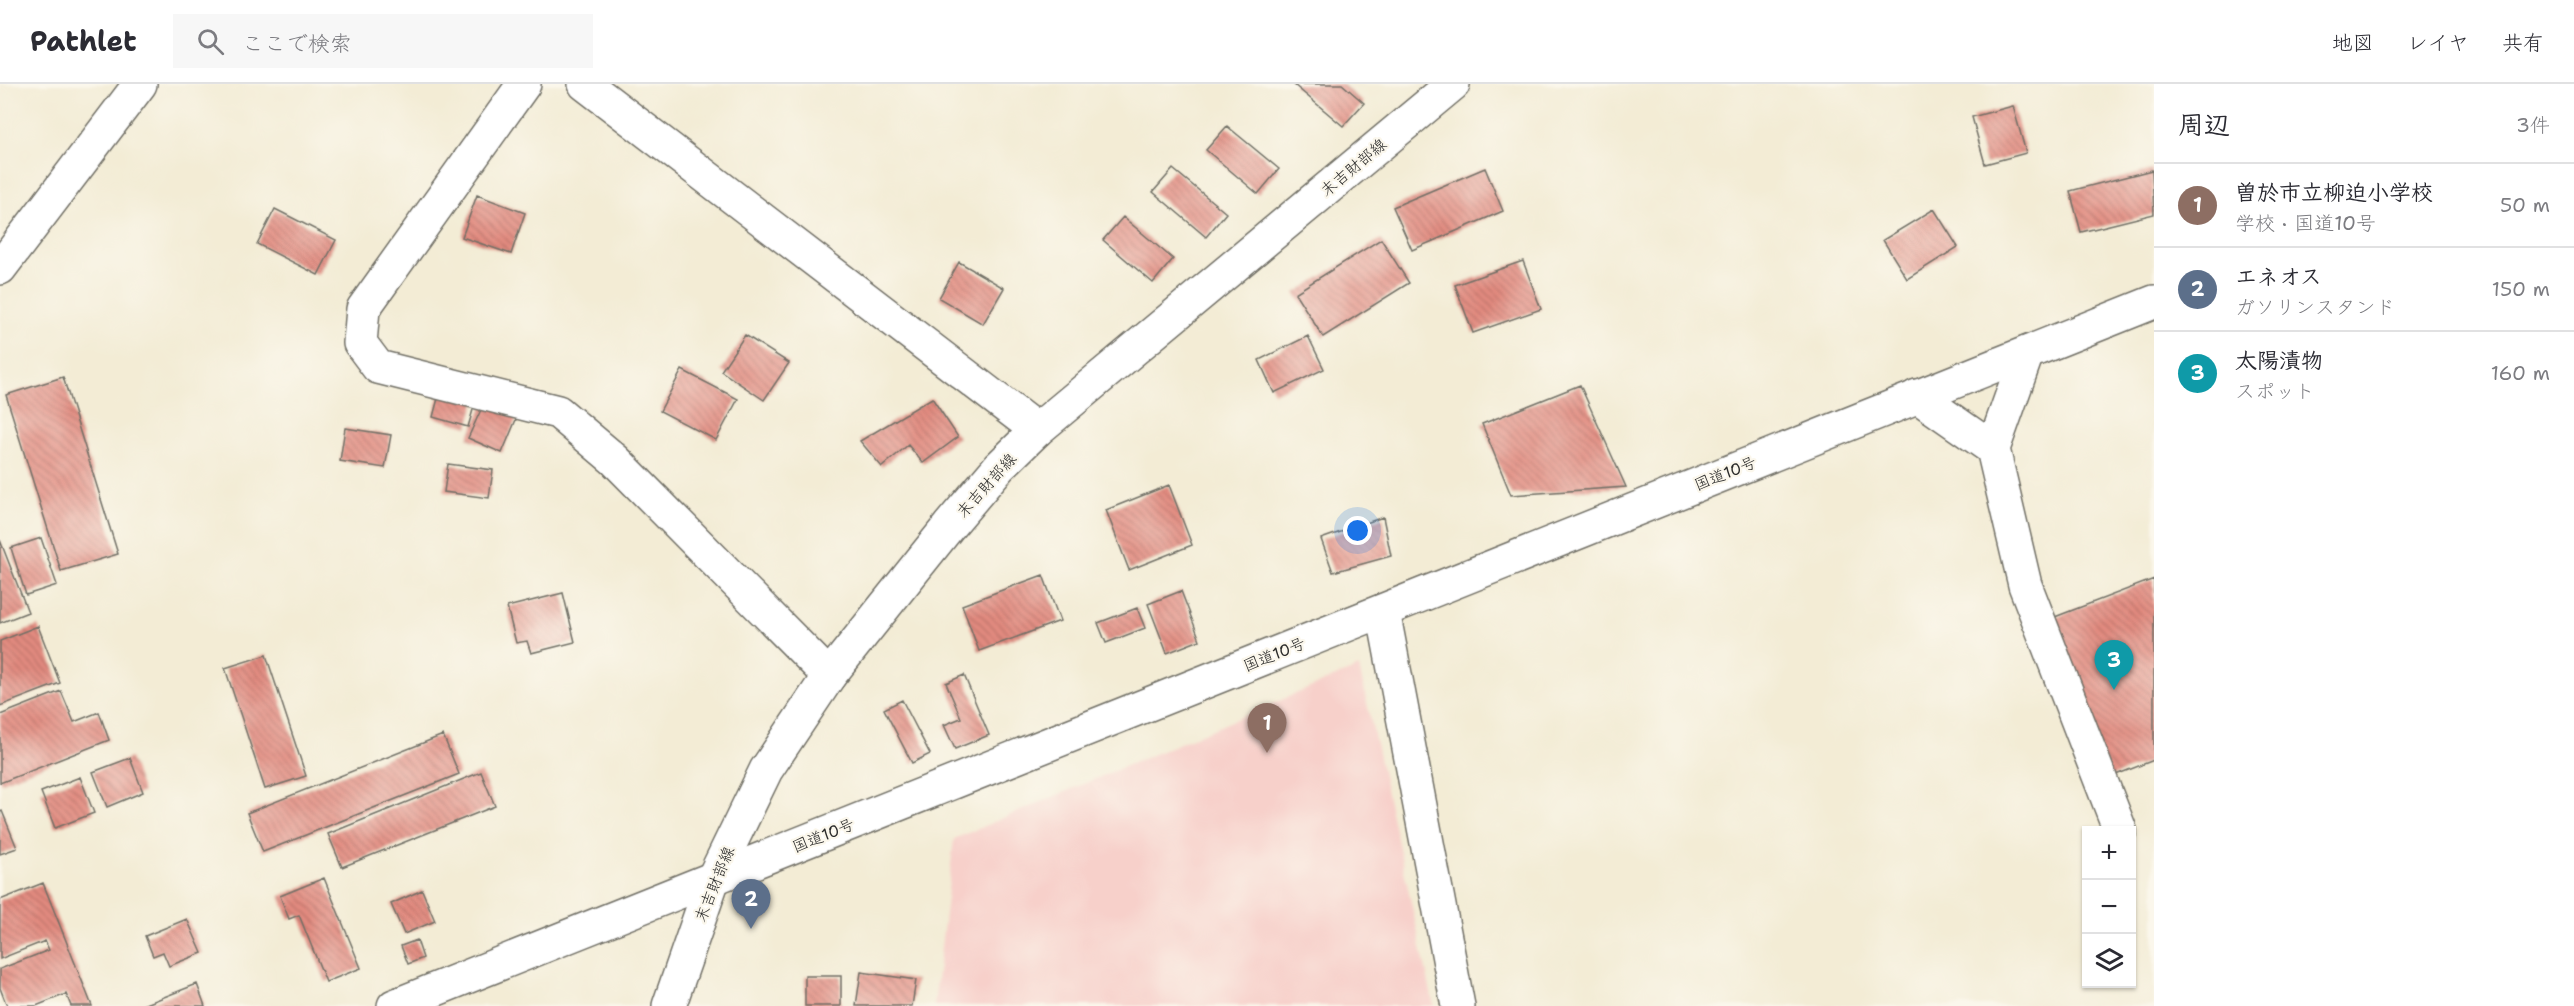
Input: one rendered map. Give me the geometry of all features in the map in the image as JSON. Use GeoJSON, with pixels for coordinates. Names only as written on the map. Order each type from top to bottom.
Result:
{"type":"FeatureCollection","features":[{"type":"Feature","properties":{"kind":"main road"},"geometry":{"type":"LineString","coordinates":[[0,268],[140,84]]}},
{"type":"Feature","properties":{"kind":"main road"},"geometry":{"type":"LineString","coordinates":[[524,84],[363,309],[360,343],[378,367],[558,412],[615,460],[829,676]]}},
{"type":"Feature","properties":{"kind":"main road"},"geometry":{"type":"LineString","coordinates":[[585,84],[1037,430]]}},
{"type":"Feature","properties":{"kind":"main road","name":"末吉財部線"},"geometry":{"type":"LineString","coordinates":[[669,1006],[713,879],[766,770],[829,676],[999,467],[1037,430],[1453,84]]}},
{"type":"Feature","properties":{"kind":"main road","name":"国道10号"},"geometry":{"type":"LineString","coordinates":[[394,1006],[2154,302]]}},
{"type":"Feature","properties":{"kind":"main road"},"geometry":{"type":"LineString","coordinates":[[2027,353],[1992,449],[2025,585],[2118,826]]}},
{"type":"Feature","properties":{"kind":"main road"},"geometry":{"type":"LineString","coordinates":[[1917,396],[1992,449]]}},
{"type":"Feature","properties":{"kind":"main road"},"geometry":{"type":"LineString","coordinates":[[1383,610],[1458,1006]]}},
{"type":"Feature","properties":{"kind":"shaded area"},"geometry":{"type":"Polygon","coordinates":[[[1359,667],[1434,1006],[934,1006],[954,839],[1359,667]]]}},
{"type":"Feature","properties":{"kind":"building"},"geometry":{"type":"Polygon","coordinates":[[[1293,84],[1342,84],[1364,103],[1343,126],[1293,84]]]}},
{"type":"Feature","properties":{"kind":"building"},"geometry":{"type":"Polygon","coordinates":[[[2013,106],[2026,153],[1985,164],[1972,117],[2013,106]]]}},
{"type":"Feature","properties":{"kind":"building"},"geometry":{"type":"Polygon","coordinates":[[[1227,126],[1279,169],[1258,194],[1206,150],[1227,126]]]}},
{"type":"Feature","properties":{"kind":"building"},"geometry":{"type":"Polygon","coordinates":[[[1485,168],[1503,211],[1412,250],[1393,207],[1485,168]]]}},
{"type":"Feature","properties":{"kind":"building"},"geometry":{"type":"Polygon","coordinates":[[[1173,169],[1226,213],[1206,237],[1153,192],[1173,169]]]}},
{"type":"Feature","properties":{"kind":"building"},"geometry":{"type":"Polygon","coordinates":[[[2152,170],[2154,214],[2081,232],[2070,191],[2152,170]]]}},
{"type":"Feature","properties":{"kind":"building"},"geometry":{"type":"Polygon","coordinates":[[[477,195],[525,213],[511,254],[462,237],[477,195]]]}},
{"type":"Feature","properties":{"kind":"building"},"geometry":{"type":"Polygon","coordinates":[[[275,209],[336,240],[318,275],[257,244],[275,209]]]}},
{"type":"Feature","properties":{"kind":"building"},"geometry":{"type":"Polygon","coordinates":[[[1934,209],[1958,247],[1907,279],[1883,240],[1934,209]]]}},
{"type":"Feature","properties":{"kind":"building"},"geometry":{"type":"Polygon","coordinates":[[[1123,217],[1173,259],[1153,283],[1103,240],[1123,217]]]}},
{"type":"Feature","properties":{"kind":"building"},"geometry":{"type":"Polygon","coordinates":[[[1381,239],[1409,283],[1323,337],[1295,293],[1381,239]]]}},
{"type":"Feature","properties":{"kind":"building"},"geometry":{"type":"Polygon","coordinates":[[[1523,261],[1541,309],[1473,333],[1455,285],[1523,261]]]}},
{"type":"Feature","properties":{"kind":"building"},"geometry":{"type":"Polygon","coordinates":[[[959,262],[1004,288],[983,324],[939,298],[959,262]]]}},
{"type":"Feature","properties":{"kind":"building"},"geometry":{"type":"Polygon","coordinates":[[[745,335],[789,363],[764,400],[721,371],[745,335]]]}},
{"type":"Feature","properties":{"kind":"building"},"geometry":{"type":"Polygon","coordinates":[[[1308,336],[1324,369],[1274,393],[1259,360],[1308,336]]]}},
{"type":"Feature","properties":{"kind":"building"},"geometry":{"type":"Polygon","coordinates":[[[682,370],[738,399],[716,440],[660,411],[682,370]]]}},
{"type":"Feature","properties":{"kind":"building"},"geometry":{"type":"Polygon","coordinates":[[[63,377],[118,554],[61,571],[6,395],[63,377]]]}},
{"type":"Feature","properties":{"kind":"building"},"geometry":{"type":"Polygon","coordinates":[[[1580,385],[1626,487],[1511,495],[1482,424],[1580,385]]]}},
{"type":"Feature","properties":{"kind":"building"},"geometry":{"type":"Polygon","coordinates":[[[441,387],[477,396],[468,427],[433,417],[441,387]]]}},
{"type":"Feature","properties":{"kind":"building"},"geometry":{"type":"Polygon","coordinates":[[[932,398],[958,437],[923,463],[908,445],[882,467],[860,441],[932,398]]]}},
{"type":"Feature","properties":{"kind":"building"},"geometry":{"type":"Polygon","coordinates":[[[485,401],[518,415],[502,453],[468,438],[485,401]]]}},
{"type":"Feature","properties":{"kind":"building"},"geometry":{"type":"Polygon","coordinates":[[[345,428],[391,435],[385,468],[340,461],[345,428]]]}},
{"type":"Feature","properties":{"kind":"building"},"geometry":{"type":"Polygon","coordinates":[[[448,464],[493,470],[489,498],[444,492],[448,464]]]}},
{"type":"Feature","properties":{"kind":"building"},"geometry":{"type":"Polygon","coordinates":[[[1169,485],[1192,545],[1129,570],[1106,510],[1169,485]]]}},
{"type":"Feature","properties":{"kind":"building"},"geometry":{"type":"Polygon","coordinates":[[[1383,517],[1391,556],[1333,572],[1321,539],[1383,517]]]}},
{"type":"Feature","properties":{"kind":"building"},"geometry":{"type":"Polygon","coordinates":[[[41,538],[57,585],[26,595],[11,548],[41,538]]]}},
{"type":"Feature","properties":{"kind":"building"},"geometry":{"type":"Polygon","coordinates":[[[0,540],[28,612],[0,623],[0,540]]]}},
{"type":"Feature","properties":{"kind":"building"},"geometry":{"type":"Polygon","coordinates":[[[1043,575],[1060,621],[979,651],[962,605],[1043,575]]]}},
{"type":"Feature","properties":{"kind":"building"},"geometry":{"type":"Polygon","coordinates":[[[2154,579],[2154,760],[2108,778],[2047,620],[2154,579]]]}},
{"type":"Feature","properties":{"kind":"building"},"geometry":{"type":"Polygon","coordinates":[[[1181,591],[1200,640],[1167,653],[1148,604],[1181,591]]]}},
{"type":"Feature","properties":{"kind":"building"},"geometry":{"type":"Polygon","coordinates":[[[563,593],[575,642],[531,653],[527,641],[516,643],[507,607],[563,593]]]}},
{"type":"Feature","properties":{"kind":"building"},"geometry":{"type":"Polygon","coordinates":[[[1137,608],[1145,628],[1106,643],[1098,623],[1137,608]]]}},
{"type":"Feature","properties":{"kind":"building"},"geometry":{"type":"Polygon","coordinates":[[[38,626],[60,683],[0,706],[0,641],[38,626]]]}},
{"type":"Feature","properties":{"kind":"building"},"geometry":{"type":"Polygon","coordinates":[[[266,655],[306,776],[265,789],[225,668],[266,655]]]}},
{"type":"Feature","properties":{"kind":"building"},"geometry":{"type":"Polygon","coordinates":[[[964,675],[989,735],[955,749],[944,725],[961,718],[946,683],[964,675]]]}},
{"type":"Feature","properties":{"kind":"building"},"geometry":{"type":"Polygon","coordinates":[[[61,691],[74,722],[99,712],[109,740],[0,783],[0,715],[61,691]]]}},
{"type":"Feature","properties":{"kind":"building"},"geometry":{"type":"Polygon","coordinates":[[[902,700],[930,754],[912,763],[884,709],[902,700]]]}},
{"type":"Feature","properties":{"kind":"building"},"geometry":{"type":"Polygon","coordinates":[[[443,735],[459,774],[263,852],[247,813],[443,735]]]}},
{"type":"Feature","properties":{"kind":"building"},"geometry":{"type":"Polygon","coordinates":[[[130,758],[143,792],[107,807],[93,772],[130,758]]]}},
{"type":"Feature","properties":{"kind":"building"},"geometry":{"type":"Polygon","coordinates":[[[481,772],[495,806],[342,867],[328,834],[481,772]]]}},
{"type":"Feature","properties":{"kind":"building"},"geometry":{"type":"Polygon","coordinates":[[[80,777],[94,813],[55,828],[41,792],[80,777]]]}},
{"type":"Feature","properties":{"kind":"building"},"geometry":{"type":"Polygon","coordinates":[[[2,811],[17,848],[0,854],[0,812],[2,811]]]}},
{"type":"Feature","properties":{"kind":"building"},"geometry":{"type":"Polygon","coordinates":[[[324,878],[361,968],[326,982],[299,915],[289,919],[280,896],[324,878]]]}},
{"type":"Feature","properties":{"kind":"building"},"geometry":{"type":"Polygon","coordinates":[[[43,883],[92,1006],[71,1006],[66,994],[36,1006],[7,1006],[0,988],[0,969],[49,950],[45,941],[0,959],[0,900],[43,883]]]}},
{"type":"Feature","properties":{"kind":"building"},"geometry":{"type":"Polygon","coordinates":[[[422,890],[435,921],[404,934],[391,904],[422,890]]]}},
{"type":"Feature","properties":{"kind":"building"},"geometry":{"type":"Polygon","coordinates":[[[187,919],[202,953],[169,966],[163,952],[153,956],[145,936],[187,919]]]}},
{"type":"Feature","properties":{"kind":"building"},"geometry":{"type":"Polygon","coordinates":[[[417,940],[423,958],[408,964],[401,946],[417,940]]]}},
{"type":"Feature","properties":{"kind":"building"},"geometry":{"type":"Polygon","coordinates":[[[861,972],[916,980],[912,1006],[856,1006],[861,972]]]}},
{"type":"Feature","properties":{"kind":"building"},"geometry":{"type":"Polygon","coordinates":[[[805,976],[841,976],[841,1006],[805,1006],[805,976]]]}},
{"type":"Feature","properties":{"kind":"building"},"geometry":{"type":"Polygon","coordinates":[[[197,984],[205,1006],[141,1006],[197,984]]]}},
{"type":"Feature","properties":{"kind":"place","name":"太陽漬物"},"geometry":{"type":"Point","coordinates":[2114,690]}},
{"type":"Feature","properties":{"kind":"place","name":"曽於市立柳迫小学校"},"geometry":{"type":"Point","coordinates":[1267,753]}},
{"type":"Feature","properties":{"kind":"place","name":"エネオス"},"geometry":{"type":"Point","coordinates":[751,929]}}]}
